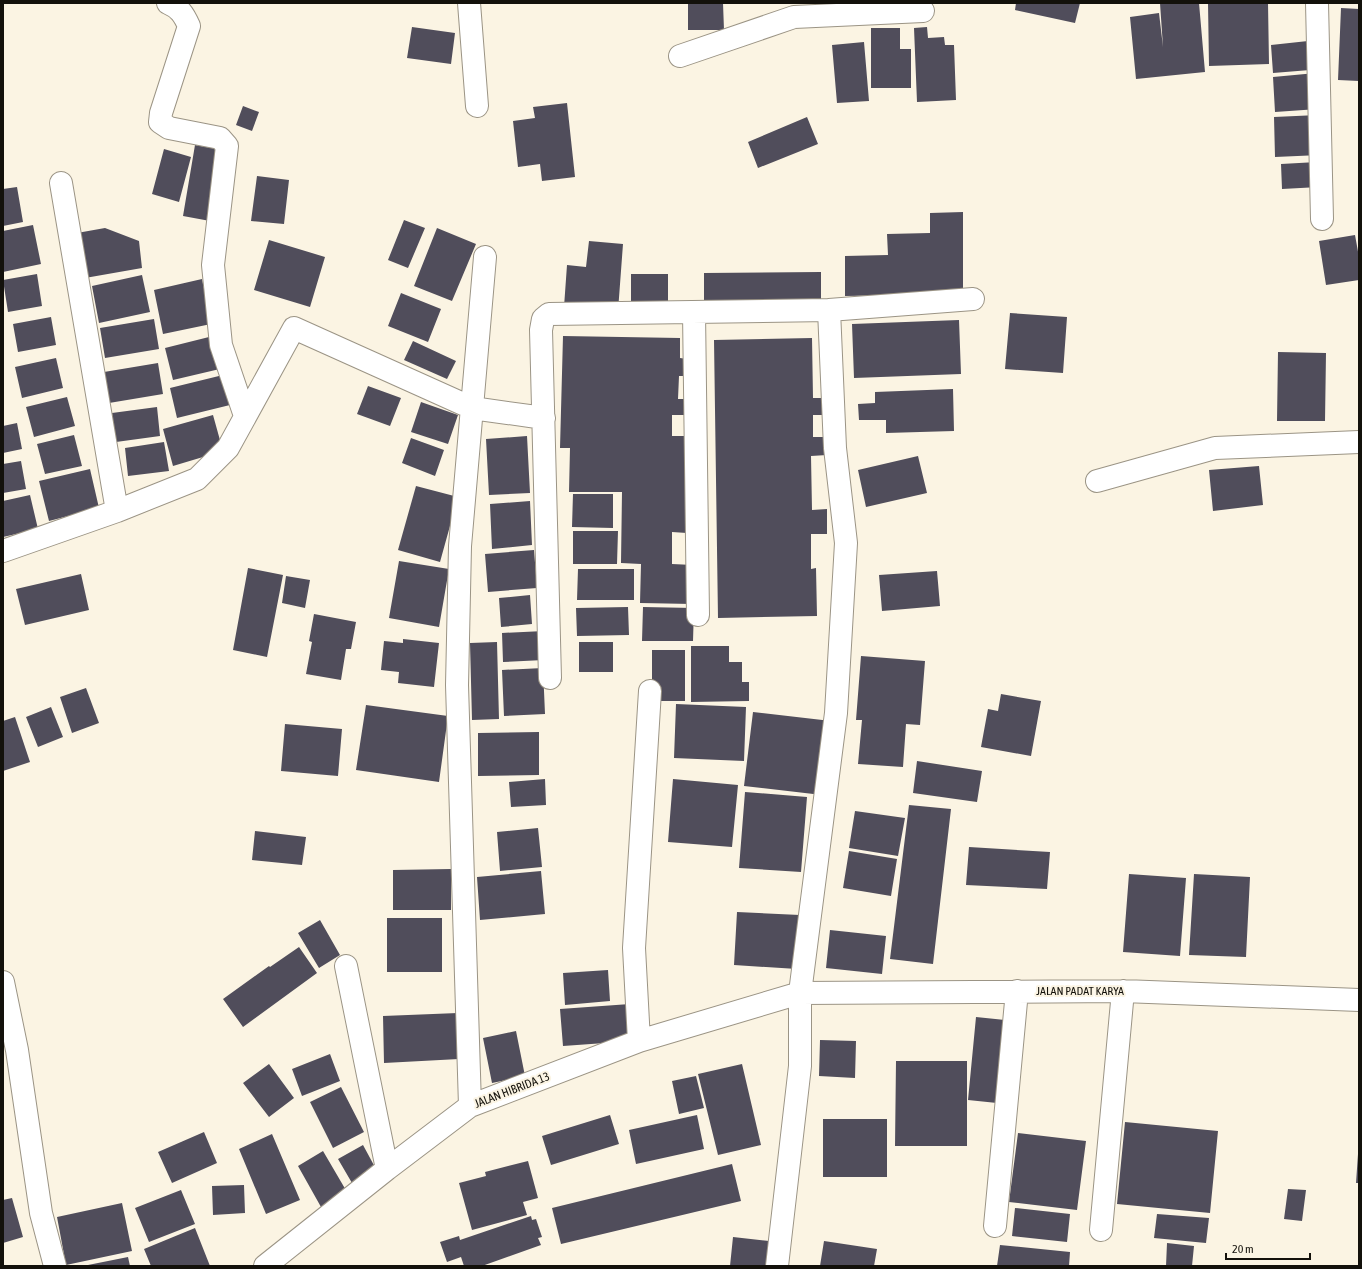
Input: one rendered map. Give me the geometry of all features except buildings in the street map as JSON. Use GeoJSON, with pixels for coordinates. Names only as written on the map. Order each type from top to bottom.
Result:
{"type":"FeatureCollection","features":[{"type":"Feature","properties":{"kind":"street"},"geometry":{"type":"LineString","coordinates":[[168,3],[183,13],[189,26],[161,113],[160,122],[170,128],[220,138],[227,146],[213,266],[221,345],[245,416]]}},
{"type":"Feature","properties":{"kind":"street"},"geometry":{"type":"LineString","coordinates":[[469,3],[477,106]]}},
{"type":"Feature","properties":{"kind":"street"},"geometry":{"type":"LineString","coordinates":[[1317,3],[1322,219]]}},
{"type":"Feature","properties":{"kind":"street"},"geometry":{"type":"LineString","coordinates":[[680,56],[794,10],[923,11]]}},
{"type":"Feature","properties":{"kind":"street"},"geometry":{"type":"LineString","coordinates":[[61,183],[117,511]]}},
{"type":"Feature","properties":{"kind":"street"},"geometry":{"type":"LineString","coordinates":[[470,1106],[457,685],[460,546],[485,257]]}},
{"type":"Feature","properties":{"kind":"street"},"geometry":{"type":"LineString","coordinates":[[550,678],[541,330],[543,319],[549,314],[829,310],[973,299]]}},
{"type":"Feature","properties":{"kind":"street"},"geometry":{"type":"LineString","coordinates":[[777,1266],[800,1066],[800,993],[836,713],[846,542],[835,448],[829,310]]}},
{"type":"Feature","properties":{"kind":"street"},"geometry":{"type":"LineString","coordinates":[[694,312],[698,615]]}},
{"type":"Feature","properties":{"kind":"street"},"geometry":{"type":"LineString","coordinates":[[3,551],[117,511],[197,478],[228,448],[294,328],[472,408],[544,418]]}},
{"type":"Feature","properties":{"kind":"street"},"geometry":{"type":"LineString","coordinates":[[1097,481],[1215,448],[1359,442]]}},
{"type":"Feature","properties":{"kind":"street"},"geometry":{"type":"LineString","coordinates":[[639,1041],[634,948],[650,692]]}},
{"type":"Feature","properties":{"kind":"street"},"geometry":{"type":"LineString","coordinates":[[346,966],[387,1170]]}},
{"type":"Feature","properties":{"kind":"street"},"geometry":{"type":"LineString","coordinates":[[3,982],[18,1050],[41,1213],[55,1266]]}},
{"type":"Feature","properties":{"kind":"street"},"geometry":{"type":"LineString","coordinates":[[995,1226],[1018,991]]}},
{"type":"Feature","properties":{"kind":"street"},"geometry":{"type":"LineString","coordinates":[[1101,1230],[1123,991]]}},
{"type":"Feature","properties":{"kind":"street","name":"JALAN PADAT KARYA"},"geometry":{"type":"LineString","coordinates":[[800,993],[1123,991],[1359,1000]]}},
{"type":"Feature","properties":{"kind":"street","name":"JALAN HIBRIDA 13"},"geometry":{"type":"LineString","coordinates":[[265,1266],[470,1106],[639,1041],[800,993]]}}]}
